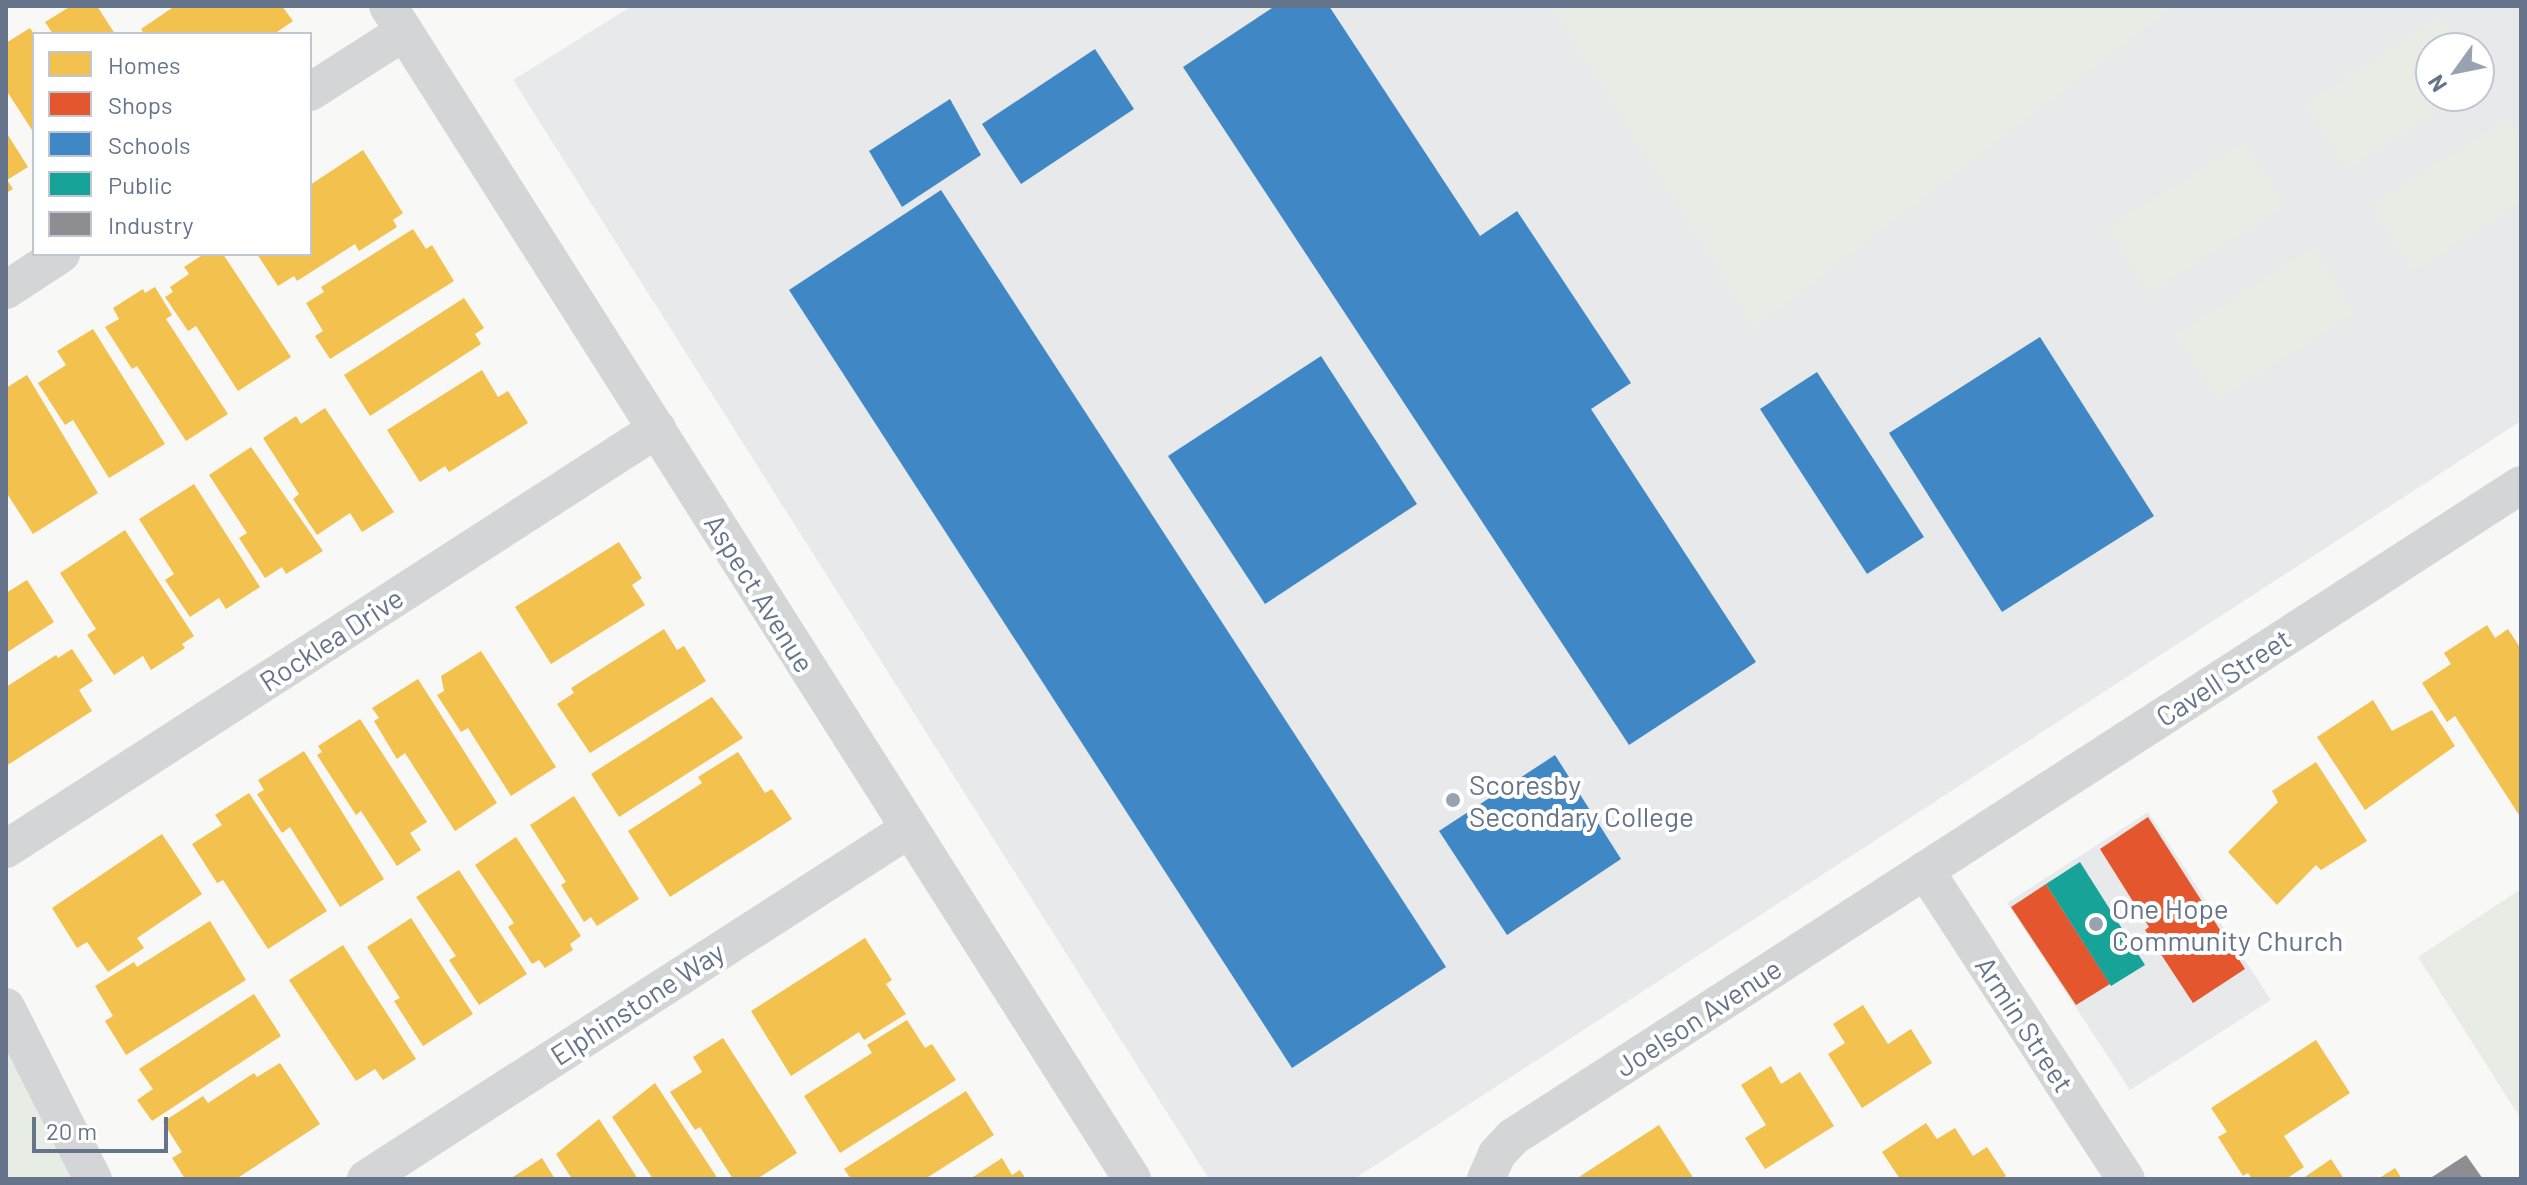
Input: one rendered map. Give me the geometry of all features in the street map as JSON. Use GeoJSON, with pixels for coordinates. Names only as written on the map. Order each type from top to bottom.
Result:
{"type":"FeatureCollection","features":[{"type":"Feature","properties":{"kind":"street"},"geometry":{"type":"LineString","coordinates":[[312,90],[396,19]]}},
{"type":"Feature","properties":{"kind":"street","name":"Aspect Avenue"},"geometry":{"type":"LineString","coordinates":[[396,19],[1132,1179]]}},
{"type":"Feature","properties":{"kind":"street"},"geometry":{"type":"LineString","coordinates":[[6,290],[58,256]]}},
{"type":"Feature","properties":{"kind":"street","name":"Rocklea Drive"},"geometry":{"type":"LineString","coordinates":[[6,849],[657,429]]}},
{"type":"Feature","properties":{"kind":"street","name":"Cavell Street"},"geometry":{"type":"LineString","coordinates":[[1925,870],[2521,485]]}},
{"type":"Feature","properties":{"kind":"street","name":"Elphinstone Way"},"geometry":{"type":"LineString","coordinates":[[366,1179],[909,829]]}},
{"type":"Feature","properties":{"kind":"street","name":"Joelson Avenue"},"geometry":{"type":"LineString","coordinates":[[1486,1179],[1497,1154],[1513,1137],[1925,870]]}},
{"type":"Feature","properties":{"kind":"street","name":"Armin Street"},"geometry":{"type":"LineString","coordinates":[[1925,870],[2126,1179]]}},
{"type":"Feature","properties":{"kind":"street"},"geometry":{"type":"LineString","coordinates":[[6,1007],[93,1179]]}},
{"type":"Feature","properties":{"kind":"shaded area","name":"Scoresby Secondary College"},"geometry":{"type":"Polygon","coordinates":[[[632,6],[2521,6],[2521,421],[1354,1179],[1209,1179],[513,80],[632,6]]]}},
{"type":"Feature","properties":{"kind":"shaded area"},"geometry":{"type":"Polygon","coordinates":[[[1552,6],[2174,6],[1755,327],[1552,6]]]}},
{"type":"Feature","properties":{"kind":"shaded area"},"geometry":{"type":"Polygon","coordinates":[[[2440,18],[2449,32],[2418,32],[2440,18]]]}},
{"type":"Feature","properties":{"kind":"shaded area"},"geometry":{"type":"Polygon","coordinates":[[[2415,34],[2415,112],[2437,112],[2347,169],[2305,104],[2415,34]]]}},
{"type":"Feature","properties":{"kind":"shaded area"},"geometry":{"type":"Polygon","coordinates":[[[2507,119],[2521,141],[2521,202],[2413,271],[2371,206],[2507,119]]]}},
{"type":"Feature","properties":{"kind":"shaded area"},"geometry":{"type":"Polygon","coordinates":[[[2244,142],[2285,207],[2149,293],[2108,228],[2244,142]]]}},
{"type":"Feature","properties":{"kind":"shaded area"},"geometry":{"type":"Polygon","coordinates":[[[2313,248],[2354,313],[2219,399],[2177,334],[2313,248]]]}},
{"type":"Feature","properties":{"kind":"shaded area"},"geometry":{"type":"Polygon","coordinates":[[[2148,812],[2271,1000],[2130,1090],[2007,903],[2148,812]]]}},
{"type":"Feature","properties":{"kind":"shaded area"},"geometry":{"type":"Polygon","coordinates":[[[2521,889],[2521,1119],[2418,957],[2521,889]]]}},
{"type":"Feature","properties":{"kind":"shaded area"},"geometry":{"type":"Polygon","coordinates":[[[6,1007],[93,1179],[6,1179],[6,1007]]]}},
{"type":"Feature","properties":{"kind":"building: Homes"},"geometry":{"type":"Polygon","coordinates":[[[71,6],[97,6],[114,32],[52,32],[45,22],[71,6]]]}},
{"type":"Feature","properties":{"kind":"building: Homes"},"geometry":{"type":"Polygon","coordinates":[[[175,6],[282,6],[293,21],[277,32],[143,32],[141,29],[175,6]]]}},
{"type":"Feature","properties":{"kind":"building: Homes"},"geometry":{"type":"Polygon","coordinates":[[[30,28],[33,32],[32,130],[6,90],[6,43],[30,28]]]}},
{"type":"Feature","properties":{"kind":"building: Homes"},"geometry":{"type":"Polygon","coordinates":[[[6,132],[28,167],[7,180],[13,189],[6,193],[6,132]]]}},
{"type":"Feature","properties":{"kind":"building: Homes"},"geometry":{"type":"Polygon","coordinates":[[[363,150],[403,213],[393,220],[397,227],[359,251],[355,244],[297,281],[294,276],[278,286],[258,256],[312,256],[312,184],[363,150]]]}},
{"type":"Feature","properties":{"kind":"building: Homes"},"geometry":{"type":"Polygon","coordinates":[[[413,229],[426,249],[432,245],[454,281],[330,359],[315,336],[323,331],[306,303],[324,292],[321,287],[413,229]]]}},
{"type":"Feature","properties":{"kind":"building: Homes"},"geometry":{"type":"Polygon","coordinates":[[[201,256],[224,256],[291,357],[238,391],[196,326],[188,331],[165,297],[173,292],[170,287],[189,274],[184,267],[201,256]]]}},
{"type":"Feature","properties":{"kind":"building: Homes"},"geometry":{"type":"Polygon","coordinates":[[[155,287],[172,315],[166,319],[228,414],[186,441],[137,366],[132,369],[105,327],[119,319],[113,308],[143,289],[145,293],[155,287]]]}},
{"type":"Feature","properties":{"kind":"building: Homes"},"geometry":{"type":"Polygon","coordinates":[[[464,298],[484,328],[475,334],[481,344],[370,416],[344,375],[464,298]]]}},
{"type":"Feature","properties":{"kind":"building: Homes"},"geometry":{"type":"Polygon","coordinates":[[[93,329],[165,444],[109,478],[73,420],[65,425],[38,383],[66,365],[57,351],[93,329]]]}},
{"type":"Feature","properties":{"kind":"building: Homes"},"geometry":{"type":"Polygon","coordinates":[[[482,370],[498,397],[508,391],[528,423],[449,472],[445,466],[420,482],[387,430],[482,370]]]}},
{"type":"Feature","properties":{"kind":"building: Homes"},"geometry":{"type":"Polygon","coordinates":[[[27,375],[98,493],[33,534],[6,492],[6,388],[27,375]]]}},
{"type":"Feature","properties":{"kind":"building: Homes"},"geometry":{"type":"Polygon","coordinates":[[[325,408],[394,512],[362,532],[350,513],[317,535],[293,499],[299,494],[263,438],[296,416],[301,424],[325,408]]]}},
{"type":"Feature","properties":{"kind":"building: Homes"},"geometry":{"type":"Polygon","coordinates":[[[251,447],[323,551],[286,574],[282,567],[265,578],[239,538],[247,533],[209,475],[251,447]]]}},
{"type":"Feature","properties":{"kind":"building: Homes"},"geometry":{"type":"Polygon","coordinates":[[[194,484],[260,587],[226,609],[219,598],[190,617],[165,580],[174,574],[139,519],[194,484]]]}},
{"type":"Feature","properties":{"kind":"building: Homes"},"geometry":{"type":"Polygon","coordinates":[[[125,530],[194,636],[182,644],[185,648],[151,670],[143,656],[114,675],[87,635],[96,629],[60,573],[125,530]]]}},
{"type":"Feature","properties":{"kind":"building: Homes"},"geometry":{"type":"Polygon","coordinates":[[[619,542],[642,578],[632,585],[645,605],[551,664],[515,607],[619,542]]]}},
{"type":"Feature","properties":{"kind":"building: Homes"},"geometry":{"type":"Polygon","coordinates":[[[27,580],[54,622],[6,653],[6,593],[27,580]]]}},
{"type":"Feature","properties":{"kind":"building: Homes"},"geometry":{"type":"Polygon","coordinates":[[[2487,625],[2495,638],[2508,629],[2521,649],[2521,818],[2455,716],[2447,722],[2422,683],[2451,664],[2444,653],[2487,625]]]}},
{"type":"Feature","properties":{"kind":"building: Homes"},"geometry":{"type":"Polygon","coordinates":[[[664,629],[677,650],[684,646],[706,681],[590,753],[557,704],[574,693],[571,688],[664,629]]]}},
{"type":"Feature","properties":{"kind":"building: Homes"},"geometry":{"type":"Polygon","coordinates":[[[72,649],[93,681],[79,690],[92,711],[6,766],[6,687],[56,655],[58,658],[72,649]]]}},
{"type":"Feature","properties":{"kind":"building: Homes"},"geometry":{"type":"Polygon","coordinates":[[[481,651],[556,767],[511,796],[468,728],[461,732],[437,695],[444,691],[441,676],[481,651]]]}},
{"type":"Feature","properties":{"kind":"building: Homes"},"geometry":{"type":"Polygon","coordinates":[[[418,679],[497,803],[455,831],[405,753],[397,759],[374,721],[379,718],[372,708],[418,679]]]}},
{"type":"Feature","properties":{"kind":"building: Homes"},"geometry":{"type":"Polygon","coordinates":[[[712,697],[743,738],[619,817],[591,774],[712,697]]]}},
{"type":"Feature","properties":{"kind":"building: Homes"},"geometry":{"type":"Polygon","coordinates":[[[2373,700],[2392,731],[2432,710],[2455,746],[2365,810],[2317,737],[2373,700]]]}},
{"type":"Feature","properties":{"kind":"building: Homes"},"geometry":{"type":"Polygon","coordinates":[[[360,719],[427,822],[410,833],[421,850],[397,866],[361,811],[356,815],[317,755],[322,752],[318,746],[360,719]]]}},
{"type":"Feature","properties":{"kind":"building: Homes"},"geometry":{"type":"Polygon","coordinates":[[[304,751],[384,879],[340,907],[290,827],[282,833],[257,794],[264,790],[258,780],[304,751]]]}},
{"type":"Feature","properties":{"kind":"building: Homes"},"geometry":{"type":"Polygon","coordinates":[[[738,752],[765,793],[772,789],[792,819],[670,897],[628,831],[702,783],[698,777],[738,752]]]}},
{"type":"Feature","properties":{"kind":"building: Homes"},"geometry":{"type":"Polygon","coordinates":[[[2316,762],[2367,841],[2321,870],[2316,865],[2277,905],[2228,852],[2278,802],[2272,791],[2316,762]]]}},
{"type":"Feature","properties":{"kind":"building: Homes"},"geometry":{"type":"Polygon","coordinates":[[[249,793],[327,911],[268,949],[223,880],[217,883],[192,844],[222,825],[215,815],[249,793]]]}},
{"type":"Feature","properties":{"kind":"building: Homes"},"geometry":{"type":"Polygon","coordinates":[[[574,796],[639,899],[597,926],[591,917],[584,922],[561,885],[566,882],[530,825],[574,796]]]}},
{"type":"Feature","properties":{"kind":"building: Homes"},"geometry":{"type":"Polygon","coordinates":[[[162,834],[202,894],[137,938],[144,948],[108,972],[87,942],[77,948],[52,908],[162,834]]]}},
{"type":"Feature","properties":{"kind":"building: Homes"},"geometry":{"type":"Polygon","coordinates":[[[516,837],[581,936],[570,944],[573,950],[545,968],[539,960],[532,964],[508,927],[514,923],[475,865],[516,837]]]}},
{"type":"Feature","properties":{"kind":"building: Homes"},"geometry":{"type":"Polygon","coordinates":[[[459,870],[527,974],[479,1005],[449,960],[456,956],[416,897],[459,870]]]}},
{"type":"Feature","properties":{"kind":"building: Homes"},"geometry":{"type":"Polygon","coordinates":[[[411,918],[473,1014],[423,1046],[394,1001],[400,998],[367,947],[411,918]]]}},
{"type":"Feature","properties":{"kind":"building: Homes"},"geometry":{"type":"Polygon","coordinates":[[[210,921],[246,980],[126,1055],[105,1021],[113,1016],[95,986],[134,962],[137,967],[210,921]]]}},
{"type":"Feature","properties":{"kind":"building: Homes"},"geometry":{"type":"Polygon","coordinates":[[[865,938],[892,980],[886,984],[906,1014],[864,1040],[859,1032],[791,1076],[751,1011],[865,938]]]}},
{"type":"Feature","properties":{"kind":"building: Homes"},"geometry":{"type":"Polygon","coordinates":[[[343,945],[416,1059],[383,1080],[375,1069],[356,1081],[289,980],[343,945]]]}},
{"type":"Feature","properties":{"kind":"building: Homes"},"geometry":{"type":"Polygon","coordinates":[[[254,994],[281,1036],[152,1121],[137,1100],[153,1089],[139,1069],[254,994]]]}},
{"type":"Feature","properties":{"kind":"building: Homes"},"geometry":{"type":"Polygon","coordinates":[[[1863,1005],[1888,1044],[1911,1029],[1932,1063],[1862,1108],[1828,1054],[1845,1043],[1833,1024],[1863,1005]]]}},
{"type":"Feature","properties":{"kind":"building: Homes"},"geometry":{"type":"Polygon","coordinates":[[[907,1020],[925,1048],[932,1044],[956,1080],[840,1153],[804,1096],[872,1053],[867,1045],[907,1020]]]}},
{"type":"Feature","properties":{"kind":"building: Homes"},"geometry":{"type":"Polygon","coordinates":[[[723,1038],[797,1153],[757,1179],[733,1179],[700,1127],[695,1130],[670,1092],[702,1072],[693,1057],[723,1038]]]}},
{"type":"Feature","properties":{"kind":"building: Homes"},"geometry":{"type":"Polygon","coordinates":[[[2316,1040],[2350,1093],[2284,1136],[2304,1167],[2286,1179],[2252,1179],[2248,1173],[2243,1176],[2218,1137],[2227,1132],[2211,1108],[2316,1040]]]}},
{"type":"Feature","properties":{"kind":"building: Homes"},"geometry":{"type":"Polygon","coordinates":[[[280,1063],[320,1124],[236,1179],[185,1179],[172,1158],[182,1152],[163,1122],[203,1096],[208,1103],[254,1073],[257,1077],[280,1063]]]}},
{"type":"Feature","properties":{"kind":"building: Homes"},"geometry":{"type":"Polygon","coordinates":[[[1771,1066],[1781,1084],[1800,1072],[1834,1126],[1765,1169],[1745,1138],[1766,1125],[1741,1085],[1771,1066]]]}},
{"type":"Feature","properties":{"kind":"building: Homes"},"geometry":{"type":"Polygon","coordinates":[[[655,1083],[718,1179],[653,1179],[612,1117],[655,1083]]]}},
{"type":"Feature","properties":{"kind":"building: Homes"},"geometry":{"type":"Polygon","coordinates":[[[966,1091],[994,1135],[925,1179],[851,1179],[844,1169],[966,1091]]]}},
{"type":"Feature","properties":{"kind":"building: Homes"},"geometry":{"type":"Polygon","coordinates":[[[599,1119],[638,1179],[572,1179],[556,1154],[599,1119]]]}},
{"type":"Feature","properties":{"kind":"building: Homes"},"geometry":{"type":"Polygon","coordinates":[[[1926,1123],[1937,1139],[1955,1128],[1973,1156],[1987,1147],[2006,1176],[2002,1179],[1900,1179],[1882,1152],[1926,1123]]]}},
{"type":"Feature","properties":{"kind":"building: Homes"},"geometry":{"type":"Polygon","coordinates":[[[1659,1125],[1694,1179],[1580,1179],[1579,1177],[1659,1125]]]}},
{"type":"Feature","properties":{"kind":"building: Homes"},"geometry":{"type":"Polygon","coordinates":[[[542,1158],[555,1179],[510,1179],[542,1158]]]}},
{"type":"Feature","properties":{"kind":"building: Homes"},"geometry":{"type":"Polygon","coordinates":[[[1002,1158],[1012,1175],[1020,1170],[1026,1179],[970,1179],[1002,1158]]]}},
{"type":"Feature","properties":{"kind":"building: Homes"},"geometry":{"type":"Polygon","coordinates":[[[2331,1159],[2344,1179],[2302,1179],[2331,1159]]]}},
{"type":"Feature","properties":{"kind":"building: Homes"},"geometry":{"type":"Polygon","coordinates":[[[2395,1168],[2402,1179],[2378,1179],[2395,1168]]]}},
{"type":"Feature","properties":{"kind":"building: Shops"},"geometry":{"type":"Polygon","coordinates":[[[2148,817],[2245,969],[2193,1003],[2145,930],[2149,927],[2100,849],[2148,817]]]}},
{"type":"Feature","properties":{"kind":"building: Shops"},"geometry":{"type":"Polygon","coordinates":[[[2046,884],[2110,984],[2076,1005],[2011,907],[2046,884]]]}},
{"type":"Feature","properties":{"kind":"building: Schools"},"geometry":{"type":"Polygon","coordinates":[[[1275,6],[1329,6],[1480,236],[1517,211],[1631,383],[1591,409],[1756,662],[1629,745],[1183,67],[1275,6]]]}},
{"type":"Feature","properties":{"kind":"building: Schools"},"geometry":{"type":"Polygon","coordinates":[[[1095,49],[1134,109],[1021,184],[982,124],[1095,49]]]}},
{"type":"Feature","properties":{"kind":"building: Schools"},"geometry":{"type":"Polygon","coordinates":[[[950,99],[981,155],[902,207],[869,151],[950,99]]]}},
{"type":"Feature","properties":{"kind":"building: Schools"},"geometry":{"type":"Polygon","coordinates":[[[941,190],[1446,967],[1292,1068],[789,290],[941,190]]]}},
{"type":"Feature","properties":{"kind":"building: Schools"},"geometry":{"type":"Polygon","coordinates":[[[2040,337],[2154,516],[2002,612],[1889,433],[2040,337]]]}},
{"type":"Feature","properties":{"kind":"building: Schools"},"geometry":{"type":"Polygon","coordinates":[[[1321,356],[1417,504],[1265,604],[1168,456],[1321,356]]]}},
{"type":"Feature","properties":{"kind":"building: Schools"},"geometry":{"type":"Polygon","coordinates":[[[1817,372],[1924,537],[1867,574],[1760,409],[1817,372]]]}},
{"type":"Feature","properties":{"kind":"building: Schools"},"geometry":{"type":"Polygon","coordinates":[[[1555,755],[1621,859],[1507,935],[1439,831],[1555,755]]]}},
{"type":"Feature","properties":{"kind":"building: Public","name":"One Hope Community Church"},"geometry":{"type":"Polygon","coordinates":[[[2080,862],[2145,965],[2111,986],[2046,884],[2080,862]]]}},
{"type":"Feature","properties":{"kind":"building: Industry"},"geometry":{"type":"Polygon","coordinates":[[[2466,1155],[2483,1179],[2429,1179],[2466,1155]]]}},
{"type":"Feature","properties":{"kind":"place","name":"Scoresby Secondary College"},"geometry":{"type":"Point","coordinates":[1453,800]}},
{"type":"Feature","properties":{"kind":"place","name":"One Hope Community Church"},"geometry":{"type":"Point","coordinates":[2096,924]}}]}
